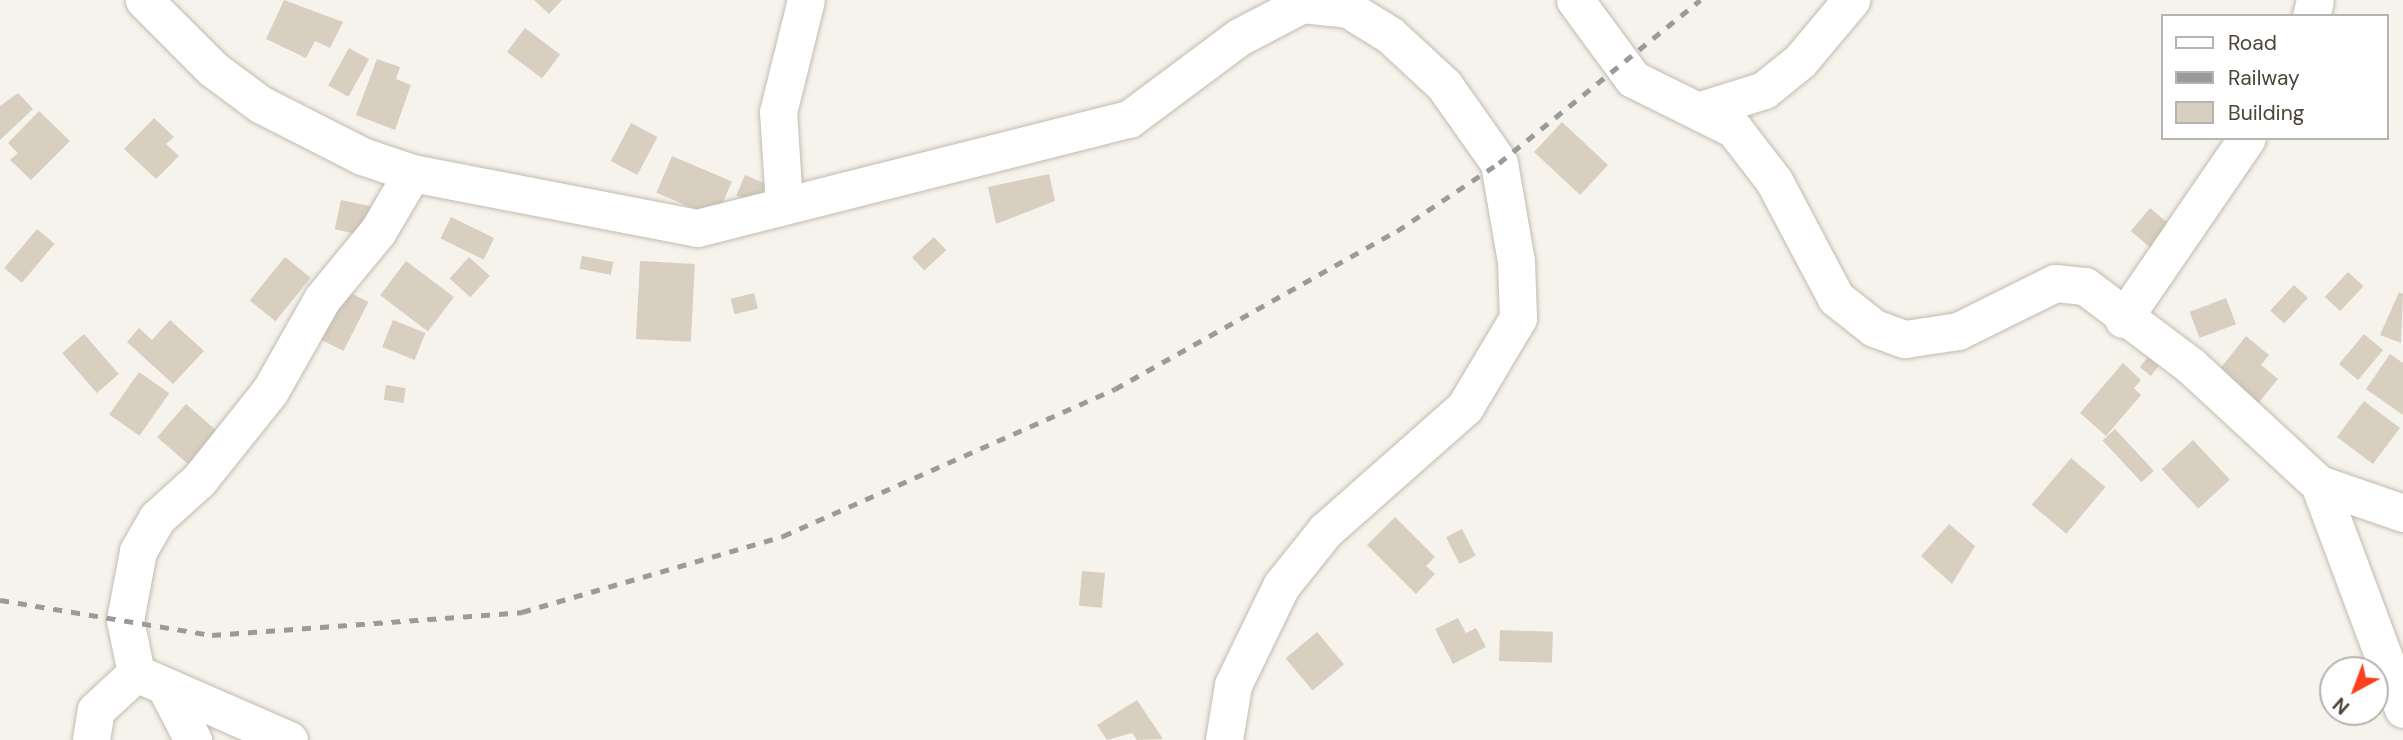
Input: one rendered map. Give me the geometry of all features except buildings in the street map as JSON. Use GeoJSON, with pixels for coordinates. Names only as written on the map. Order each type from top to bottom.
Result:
{"type":"FeatureCollection","features":[{"type":"Feature","properties":{"kind":"street"},"geometry":{"type":"LineString","coordinates":[[144,0],[213,69],[260,104],[313,135],[412,173],[670,226],[744,220],[784,204],[1060,141],[1129,119],[1239,37],[1304,2],[1348,9],[1390,35],[1444,85],[1499,163],[1516,261],[1518,318],[1465,407],[1325,531],[1281,586],[1237,673],[1224,740]]}},
{"type":"Feature","properties":{"kind":"street"},"geometry":{"type":"LineString","coordinates":[[784,204],[778,112],[806,0]]}},
{"type":"Feature","properties":{"kind":"street"},"geometry":{"type":"LineString","coordinates":[[1575,0],[1633,79],[1701,110],[1734,130],[1774,181],[1836,298],[1874,328],[1905,339],[1958,331],[2055,283],[2085,286],[2123,319],[2191,366],[2319,484],[2403,513]]}},
{"type":"Feature","properties":{"kind":"street"},"geometry":{"type":"LineString","coordinates":[[1701,110],[1764,90],[1800,61],[1851,0]]}},
{"type":"Feature","properties":{"kind":"street"},"geometry":{"type":"LineString","coordinates":[[2123,319],[2246,140]]}},
{"type":"Feature","properties":{"kind":"street"},"geometry":{"type":"LineString","coordinates":[[193,740],[151,681],[125,620],[145,533],[199,480],[270,391],[322,299],[378,231],[412,173]]}},
{"type":"Feature","properties":{"kind":"street"},"geometry":{"type":"LineString","coordinates":[[2319,484],[2403,709]]}},
{"type":"Feature","properties":{"kind":"street"},"geometry":{"type":"LineString","coordinates":[[91,740],[96,710],[151,681]]}},
{"type":"Feature","properties":{"kind":"street"},"geometry":{"type":"LineString","coordinates":[[151,681],[289,740]]}},
{"type":"Feature","properties":{"kind":"railway"},"geometry":{"type":"LineString","coordinates":[[0,600],[212,635],[522,612],[783,536],[1115,389],[1397,231],[1499,163],[1700,0]]}}]}
